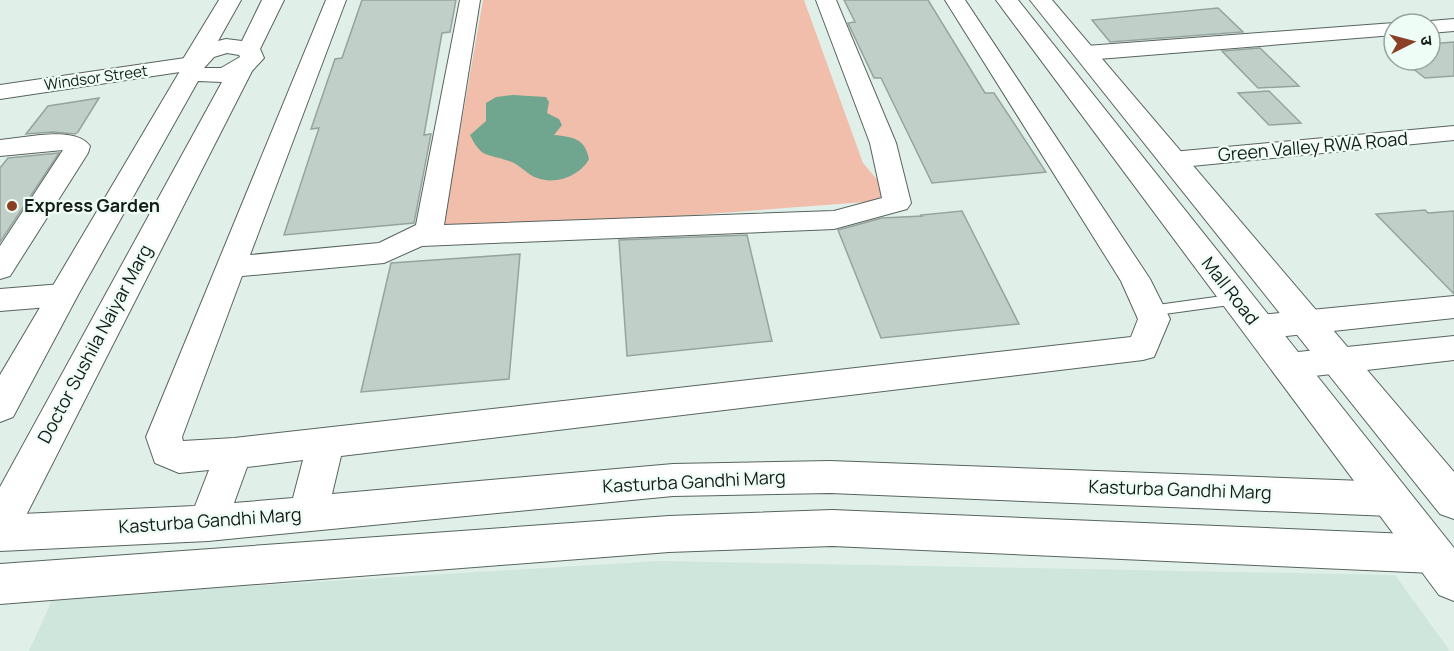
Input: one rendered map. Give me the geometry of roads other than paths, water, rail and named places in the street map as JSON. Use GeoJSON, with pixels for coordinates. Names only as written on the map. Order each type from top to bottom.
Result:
{"type":"FeatureCollection","features":[{"type":"Feature","properties":{"kind":"street"},"geometry":{"type":"LineString","coordinates":[[0,407],[230,0]]}},
{"type":"Feature","properties":{"kind":"street","name":"Doctor Sushila Naiyar Marg"},"geometry":{"type":"LineString","coordinates":[[0,526],[245,58],[273,0]]}},
{"type":"Feature","properties":{"kind":"street"},"geometry":{"type":"LineString","coordinates":[[336,0],[164,437],[168,452],[179,457],[234,453],[1143,348],[1154,319],[1135,279],[955,0]]}},
{"type":"Feature","properties":{"kind":"street"},"geometry":{"type":"LineString","coordinates":[[231,267],[384,253],[429,230],[470,0]]}},
{"type":"Feature","properties":{"kind":"street"},"geometry":{"type":"LineString","coordinates":[[420,236],[834,220],[897,203],[882,143],[826,0]]}},
{"type":"Feature","properties":{"kind":"street","name":"Mall Road"},"geometry":{"type":"LineString","coordinates":[[1007,0],[1443,567]]}},
{"type":"Feature","properties":{"kind":"street"},"geometry":{"type":"LineString","coordinates":[[1041,0],[1454,501]]}},
{"type":"Feature","properties":{"kind":"street"},"geometry":{"type":"LineString","coordinates":[[1086,53],[1382,30]]}},
{"type":"Feature","properties":{"kind":"street"},"geometry":{"type":"LineString","coordinates":[[193,64],[206,52],[226,46],[245,58]]}},
{"type":"Feature","properties":{"kind":"street","name":"Windsor Street"},"geometry":{"type":"LineString","coordinates":[[0,92],[193,64]]}},
{"type":"Feature","properties":{"kind":"street","name":"Green Valley RWA Road"},"geometry":{"type":"LineString","coordinates":[[1172,160],[1454,133]]}},
{"type":"Feature","properties":{"kind":"street"},"geometry":{"type":"LineString","coordinates":[[0,148],[56,143],[71,143],[76,146],[75,153],[0,269]]}},
{"type":"Feature","properties":{"kind":"street"},"geometry":{"type":"LineString","coordinates":[[0,300],[62,295]]}},
{"type":"Feature","properties":{"kind":"street"},"geometry":{"type":"LineString","coordinates":[[1248,313],[1306,322],[1454,307]]}},
{"type":"Feature","properties":{"kind":"street"},"geometry":{"type":"LineString","coordinates":[[1288,366],[1454,348]]}},
{"type":"Feature","properties":{"kind":"street"},"geometry":{"type":"LineString","coordinates":[[308,514],[326,442]]}},
{"type":"Feature","properties":{"kind":"street"},"geometry":{"type":"LineString","coordinates":[[208,523],[234,453]]}},
{"type":"Feature","properties":{"kind":"street","name":"Kasturba Gandhi Marg"},"geometry":{"type":"LineString","coordinates":[[0,533],[208,523],[673,480],[830,477],[1390,499]]}},
{"type":"Feature","properties":{"kind":"street"},"geometry":{"type":"LineString","coordinates":[[0,584],[669,534],[832,528],[1443,567]]}},
{"type":"Feature","properties":{"kind":"lane"},"geometry":{"type":"LineString","coordinates":[[1150,311],[1248,313]]}},
{"type":"Feature","properties":{"kind":"place","name":"Express Garden"},"geometry":{"type":"Point","coordinates":[12,206]}}]}
